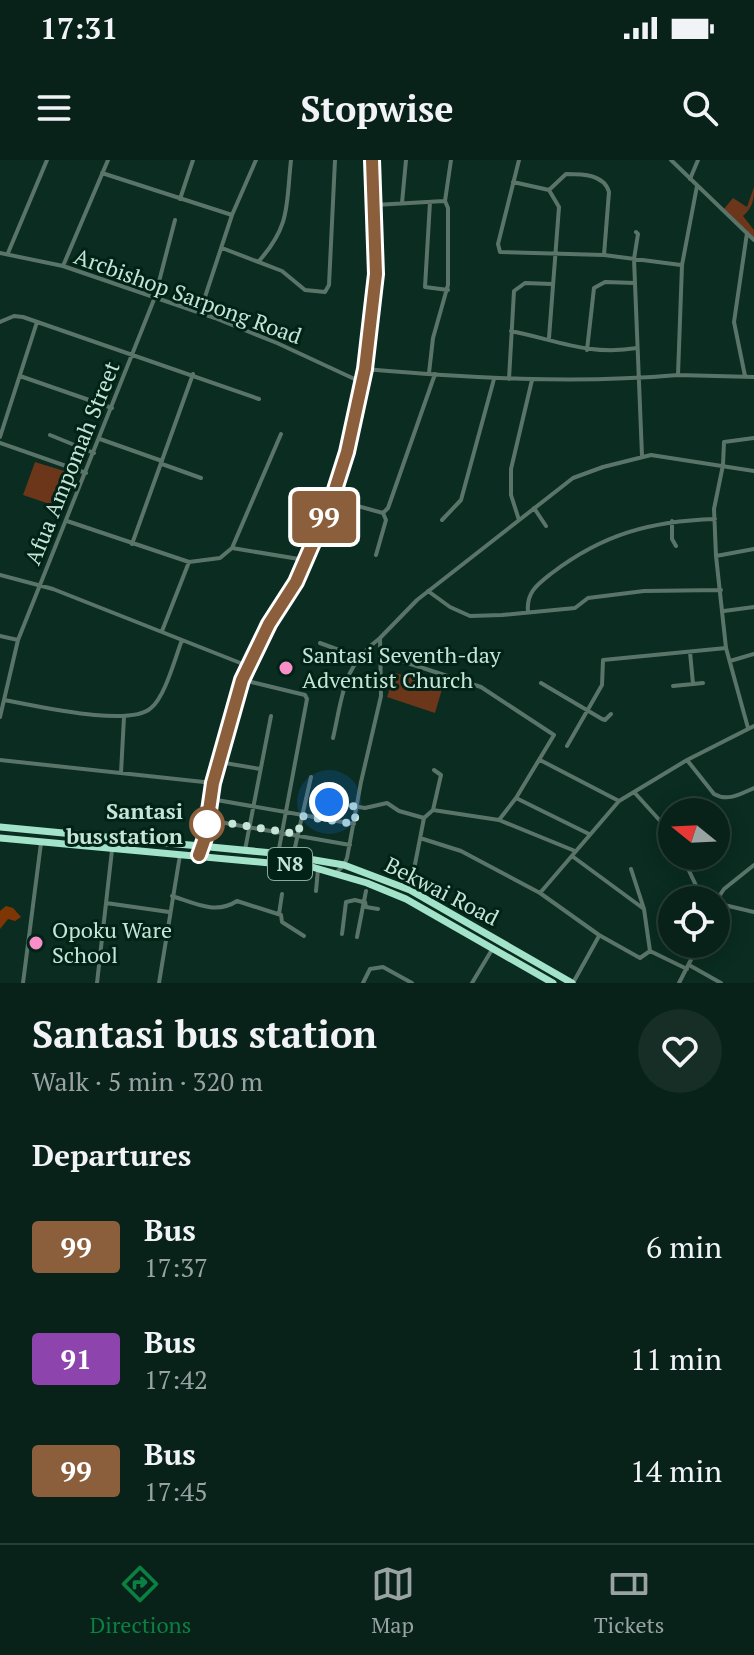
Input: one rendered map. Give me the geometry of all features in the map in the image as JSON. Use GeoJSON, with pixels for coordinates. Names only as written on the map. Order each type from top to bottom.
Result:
{"type":"FeatureCollection","features":[{"type":"Feature","properties":{"kind":"highway","name":"Bekwai Road"},"geometry":{"type":"LineString","coordinates":[[0,827],[245,850],[344,865],[410,890],[572,983]]}},
{"type":"Feature","properties":{"kind":"highway"},"geometry":{"type":"LineString","coordinates":[[86,846],[87,834]]}},
{"type":"Feature","properties":{"kind":"highway","name":"Bekwai Road"},"geometry":{"type":"LineString","coordinates":[[0,838],[180,853],[336,873],[406,899],[553,983]]}},
{"type":"Feature","properties":{"kind":"street"},"geometry":{"type":"LineString","coordinates":[[8,253],[47,160]]}},
{"type":"Feature","properties":{"kind":"street"},"geometry":{"type":"LineString","coordinates":[[63,266],[108,160]]}},
{"type":"Feature","properties":{"kind":"street"},"geometry":{"type":"LineString","coordinates":[[180,200],[193,160]]}},
{"type":"Feature","properties":{"kind":"street"},"geometry":{"type":"LineString","coordinates":[[200,312],[232,215],[256,160]]}},
{"type":"Feature","properties":{"kind":"street"},"geometry":{"type":"LineString","coordinates":[[259,262],[275,244],[282,229],[291,160]]}},
{"type":"Feature","properties":{"kind":"street"},"geometry":{"type":"LineString","coordinates":[[222,248],[288,274],[305,290],[327,290],[335,160]]}},
{"type":"Feature","properties":{"kind":"street"},"geometry":{"type":"LineString","coordinates":[[199,855],[213,783],[242,680],[269,624],[296,582],[332,499],[347,452],[365,369],[376,274],[372,160]]}},
{"type":"Feature","properties":{"kind":"street"},"geometry":{"type":"LineString","coordinates":[[402,203],[406,160]]}},
{"type":"Feature","properties":{"kind":"street"},"geometry":{"type":"LineString","coordinates":[[383,513],[388,508],[432,374],[431,347],[448,290],[448,208],[445,201],[451,160]]}},
{"type":"Feature","properties":{"kind":"street"},"geometry":{"type":"LineString","coordinates":[[519,160],[498,249],[504,254],[604,255],[682,265]]}},
{"type":"Feature","properties":{"kind":"street"},"geometry":{"type":"LineString","coordinates":[[671,160],[754,240]]}},
{"type":"Feature","properties":{"kind":"street"},"geometry":{"type":"LineString","coordinates":[[690,179],[698,160]]}},
{"type":"Feature","properties":{"kind":"street"},"geometry":{"type":"LineString","coordinates":[[102,173],[232,215]]}},
{"type":"Feature","properties":{"kind":"street"},"geometry":{"type":"LineString","coordinates":[[549,190],[566,174],[601,179],[607,184],[604,255]]}},
{"type":"Feature","properties":{"kind":"street"},"geometry":{"type":"LineString","coordinates":[[513,182],[549,190],[559,207],[549,338]]}},
{"type":"Feature","properties":{"kind":"street"},"geometry":{"type":"LineString","coordinates":[[678,375],[682,265],[697,186]]}},
{"type":"Feature","properties":{"kind":"street"},"geometry":{"type":"LineString","coordinates":[[375,205],[445,201]]}},
{"type":"Feature","properties":{"kind":"street"},"geometry":{"type":"LineString","coordinates":[[430,202],[425,287],[448,290]]}},
{"type":"Feature","properties":{"kind":"street","name":"Afua Ampomah Street"},"geometry":{"type":"LineString","coordinates":[[0,717],[18,640],[155,297],[175,220]]}},
{"type":"Feature","properties":{"kind":"street"},"geometry":{"type":"LineString","coordinates":[[636,232],[634,259],[642,457]]}},
{"type":"Feature","properties":{"kind":"street"},"geometry":{"type":"LineString","coordinates":[[745,376],[734,322],[747,233]]}},
{"type":"Feature","properties":{"kind":"street","name":"Arcbishop Sarpong Road"},"geometry":{"type":"LineString","coordinates":[[0,253],[63,266],[200,312],[361,382]]}},
{"type":"Feature","properties":{"kind":"street"},"geometry":{"type":"LineString","coordinates":[[587,350],[594,288],[605,282],[635,283]]}},
{"type":"Feature","properties":{"kind":"street"},"geometry":{"type":"LineString","coordinates":[[509,379],[513,295],[517,286],[525,283],[552,284]]}},
{"type":"Feature","properties":{"kind":"street"},"geometry":{"type":"LineString","coordinates":[[0,322],[14,316],[37,322],[259,399]]}},
{"type":"Feature","properties":{"kind":"street"},"geometry":{"type":"LineString","coordinates":[[0,437],[37,322]]}},
{"type":"Feature","properties":{"kind":"street"},"geometry":{"type":"LineString","coordinates":[[511,331],[549,338],[563,345],[587,350],[637,348]]}},
{"type":"Feature","properties":{"kind":"street"},"geometry":{"type":"LineString","coordinates":[[365,369],[532,380],[678,375],[754,377]]}},
{"type":"Feature","properties":{"kind":"street"},"geometry":{"type":"LineString","coordinates":[[132,544],[193,374]]}},
{"type":"Feature","properties":{"kind":"street"},"geometry":{"type":"LineString","coordinates":[[20,376],[112,408]]}},
{"type":"Feature","properties":{"kind":"street"},"geometry":{"type":"LineString","coordinates":[[442,520],[460,502],[494,379]]}},
{"type":"Feature","properties":{"kind":"street"},"geometry":{"type":"LineString","coordinates":[[519,520],[511,495],[511,469],[532,380]]}},
{"type":"Feature","properties":{"kind":"street"},"geometry":{"type":"LineString","coordinates":[[67,521],[189,562],[220,558],[232,548],[281,434]]}},
{"type":"Feature","properties":{"kind":"street"},"geometry":{"type":"LineString","coordinates":[[50,435],[94,453]]}},
{"type":"Feature","properties":{"kind":"street"},"geometry":{"type":"LineString","coordinates":[[748,728],[726,648],[716,556],[715,501],[725,440],[754,438]]}},
{"type":"Feature","properties":{"kind":"street"},"geometry":{"type":"LineString","coordinates":[[100,439],[201,478]]}},
{"type":"Feature","properties":{"kind":"street"},"geometry":{"type":"LineString","coordinates":[[0,443],[86,473]]}},
{"type":"Feature","properties":{"kind":"street"},"geometry":{"type":"LineString","coordinates":[[333,738],[346,681],[358,657],[412,604],[573,478],[642,457],[657,456],[754,471]]}},
{"type":"Feature","properties":{"kind":"street"},"geometry":{"type":"LineString","coordinates":[[332,499],[383,513]]}},
{"type":"Feature","properties":{"kind":"street"},"geometry":{"type":"LineString","coordinates":[[534,508],[546,526]]}},
{"type":"Feature","properties":{"kind":"street"},"geometry":{"type":"LineString","coordinates":[[376,555],[386,520],[383,513]]}},
{"type":"Feature","properties":{"kind":"street"},"geometry":{"type":"LineString","coordinates":[[528,612],[529,595],[539,583],[578,553],[625,533],[672,521],[715,519]]}},
{"type":"Feature","properties":{"kind":"street"},"geometry":{"type":"LineString","coordinates":[[672,521],[672,539],[676,546]]}},
{"type":"Feature","properties":{"kind":"street"},"geometry":{"type":"LineString","coordinates":[[232,548],[305,560]]}},
{"type":"Feature","properties":{"kind":"street"},"geometry":{"type":"LineString","coordinates":[[716,556],[754,549]]}},
{"type":"Feature","properties":{"kind":"street"},"geometry":{"type":"LineString","coordinates":[[162,631],[189,562]]}},
{"type":"Feature","properties":{"kind":"street"},"geometry":{"type":"LineString","coordinates":[[0,575],[40,585],[248,666]]}},
{"type":"Feature","properties":{"kind":"street"},"geometry":{"type":"LineString","coordinates":[[428,591],[465,615],[502,615],[575,608],[588,598],[644,591],[721,590]]}},
{"type":"Feature","properties":{"kind":"street"},"geometry":{"type":"LineString","coordinates":[[724,611],[754,607]]}},
{"type":"Feature","properties":{"kind":"street"},"geometry":{"type":"LineString","coordinates":[[0,636],[18,640]]}},
{"type":"Feature","properties":{"kind":"street"},"geometry":{"type":"LineString","coordinates":[[336,873],[344,865],[350,845],[381,696],[380,638]]}},
{"type":"Feature","properties":{"kind":"street"},"geometry":{"type":"LineString","coordinates":[[4,700],[124,717],[142,714],[159,700],[182,640]]}},
{"type":"Feature","properties":{"kind":"street"},"geometry":{"type":"LineString","coordinates":[[320,643],[358,657]]}},
{"type":"Feature","properties":{"kind":"street"},"geometry":{"type":"LineString","coordinates":[[567,746],[587,709],[593,706],[604,681],[602,663],[605,659],[726,648]]}},
{"type":"Feature","properties":{"kind":"street"},"geometry":{"type":"LineString","coordinates":[[690,652],[693,684]]}},
{"type":"Feature","properties":{"kind":"street"},"geometry":{"type":"LineString","coordinates":[[380,654],[481,687],[554,735],[499,820]]}},
{"type":"Feature","properties":{"kind":"street"},"geometry":{"type":"LineString","coordinates":[[730,661],[754,654]]}},
{"type":"Feature","properties":{"kind":"street"},"geometry":{"type":"LineString","coordinates":[[242,680],[305,695],[307,699],[278,854]]}},
{"type":"Feature","properties":{"kind":"street"},"geometry":{"type":"LineString","coordinates":[[541,683],[604,720],[611,714]]}},
{"type":"Feature","properties":{"kind":"street"},"geometry":{"type":"LineString","coordinates":[[673,686],[703,683]]}},
{"type":"Feature","properties":{"kind":"street"},"geometry":{"type":"LineString","coordinates":[[245,850],[271,716]]}},
{"type":"Feature","properties":{"kind":"street"},"geometry":{"type":"LineString","coordinates":[[121,773],[124,717]]}},
{"type":"Feature","properties":{"kind":"street"},"geometry":{"type":"LineString","coordinates":[[540,893],[619,801],[687,760],[754,726]]}},
{"type":"Feature","properties":{"kind":"street"},"geometry":{"type":"LineString","coordinates":[[0,760],[213,783]]}},
{"type":"Feature","properties":{"kind":"street"},"geometry":{"type":"LineString","coordinates":[[540,760],[619,801]]}},
{"type":"Feature","properties":{"kind":"street"},"geometry":{"type":"LineString","coordinates":[[687,760],[716,796],[731,798],[754,789]]}},
{"type":"Feature","properties":{"kind":"street"},"geometry":{"type":"LineString","coordinates":[[219,762],[261,770]]}},
{"type":"Feature","properties":{"kind":"street"},"geometry":{"type":"LineString","coordinates":[[410,890],[424,818],[433,810],[441,775],[434,770]]}},
{"type":"Feature","properties":{"kind":"street"},"geometry":{"type":"LineString","coordinates":[[293,856],[311,777]]}},
{"type":"Feature","properties":{"kind":"street"},"geometry":{"type":"LineString","coordinates":[[634,792],[658,819]]}},
{"type":"Feature","properties":{"kind":"street"},"geometry":{"type":"LineString","coordinates":[[516,798],[590,834]]}},
{"type":"Feature","properties":{"kind":"street"},"geometry":{"type":"LineString","coordinates":[[211,799],[354,824]]}},
{"type":"Feature","properties":{"kind":"street"},"geometry":{"type":"LineString","coordinates":[[329,802],[373,808],[387,803],[395,810],[424,818]]}},
{"type":"Feature","properties":{"kind":"street"},"geometry":{"type":"LineString","coordinates":[[433,810],[499,820],[574,854],[644,909]]}},
{"type":"Feature","properties":{"kind":"street"},"geometry":{"type":"LineString","coordinates":[[208,820],[350,845]]}},
{"type":"Feature","properties":{"kind":"street"},"geometry":{"type":"LineString","coordinates":[[420,838],[461,851],[540,893],[599,935],[640,958],[650,951]]}},
{"type":"Feature","properties":{"kind":"street"},"geometry":{"type":"LineString","coordinates":[[23,983],[41,842]]}},
{"type":"Feature","properties":{"kind":"street"},"geometry":{"type":"LineString","coordinates":[[97,983],[112,848]]}},
{"type":"Feature","properties":{"kind":"street"},"geometry":{"type":"LineString","coordinates":[[159,983],[180,853]]}},
{"type":"Feature","properties":{"kind":"street"},"geometry":{"type":"LineString","coordinates":[[728,886],[754,865]]}},
{"type":"Feature","properties":{"kind":"street"},"geometry":{"type":"LineString","coordinates":[[316,891],[318,869]]}},
{"type":"Feature","properties":{"kind":"street"},"geometry":{"type":"LineString","coordinates":[[631,869],[644,909],[650,951]]}},
{"type":"Feature","properties":{"kind":"street"},"geometry":{"type":"LineString","coordinates":[[357,937],[367,887]]}},
{"type":"Feature","properties":{"kind":"street"},"geometry":{"type":"LineString","coordinates":[[367,887],[366,907],[378,909]]}},
{"type":"Feature","properties":{"kind":"street"},"geometry":{"type":"LineString","coordinates":[[282,894],[279,914],[286,927],[304,936]]}},
{"type":"Feature","properties":{"kind":"street"},"geometry":{"type":"LineString","coordinates":[[172,896],[217,909],[226,908],[237,901],[279,914]]}},
{"type":"Feature","properties":{"kind":"street"},"geometry":{"type":"LineString","coordinates":[[342,934],[346,902],[363,902]]}},
{"type":"Feature","properties":{"kind":"street"},"geometry":{"type":"LineString","coordinates":[[106,903],[169,912]]}},
{"type":"Feature","properties":{"kind":"street"},"geometry":{"type":"LineString","coordinates":[[730,906],[754,912]]}},
{"type":"Feature","properties":{"kind":"street"},"geometry":{"type":"LineString","coordinates":[[572,983],[599,935]]}},
{"type":"Feature","properties":{"kind":"street"},"geometry":{"type":"LineString","coordinates":[[472,983],[493,948]]}},
{"type":"Feature","properties":{"kind":"street"},"geometry":{"type":"LineString","coordinates":[[650,951],[721,983]]}},
{"type":"Feature","properties":{"kind":"street"},"geometry":{"type":"LineString","coordinates":[[679,983],[692,958]]}},
{"type":"Feature","properties":{"kind":"street"},"geometry":{"type":"LineString","coordinates":[[363,983],[370,969],[383,967],[412,983]]}},
{"type":"Feature","properties":{"kind":"shaded area"},"geometry":{"type":"Polygon","coordinates":[[[754,187],[752,203],[743,216],[754,230],[754,239],[723,210],[733,198],[747,207],[754,187]]]}},
{"type":"Feature","properties":{"kind":"shaded area"},"geometry":{"type":"Polygon","coordinates":[[[35,462],[77,475],[64,509],[23,495],[35,462]]]}},
{"type":"Feature","properties":{"kind":"shaded area"},"geometry":{"type":"Polygon","coordinates":[[[395,673],[443,686],[435,713],[387,697],[395,673]]]}},
{"type":"Feature","properties":{"kind":"shaded area"},"geometry":{"type":"Polygon","coordinates":[[[6,906],[13,908],[21,917],[15,921],[8,919],[0,929],[0,911],[6,906]]]}},
{"type":"Feature","properties":{"kind":"bus line","name":"99"},"geometry":{"type":"LineString","coordinates":[[199,855],[205,838],[213,783],[242,680],[269,624],[296,582],[332,499],[347,452],[365,369],[376,274],[372,160]]}},
{"type":"Feature","properties":{"kind":"place","name":"Santasi Seventh-day Adventist Church"},"geometry":{"type":"Point","coordinates":[286,668]}},
{"type":"Feature","properties":{"kind":"place","name":"Santasi bus station"},"geometry":{"type":"Point","coordinates":[207,824]}},
{"type":"Feature","properties":{"kind":"place","name":"Opoku Ware School"},"geometry":{"type":"Point","coordinates":[36,943]}},
{"type":"Feature","properties":{"kind":"route"},"geometry":{"type":"LineString","coordinates":[[207,824],[208,820],[298,834],[302,816],[354,824],[357,807],[329,802]]}}]}
